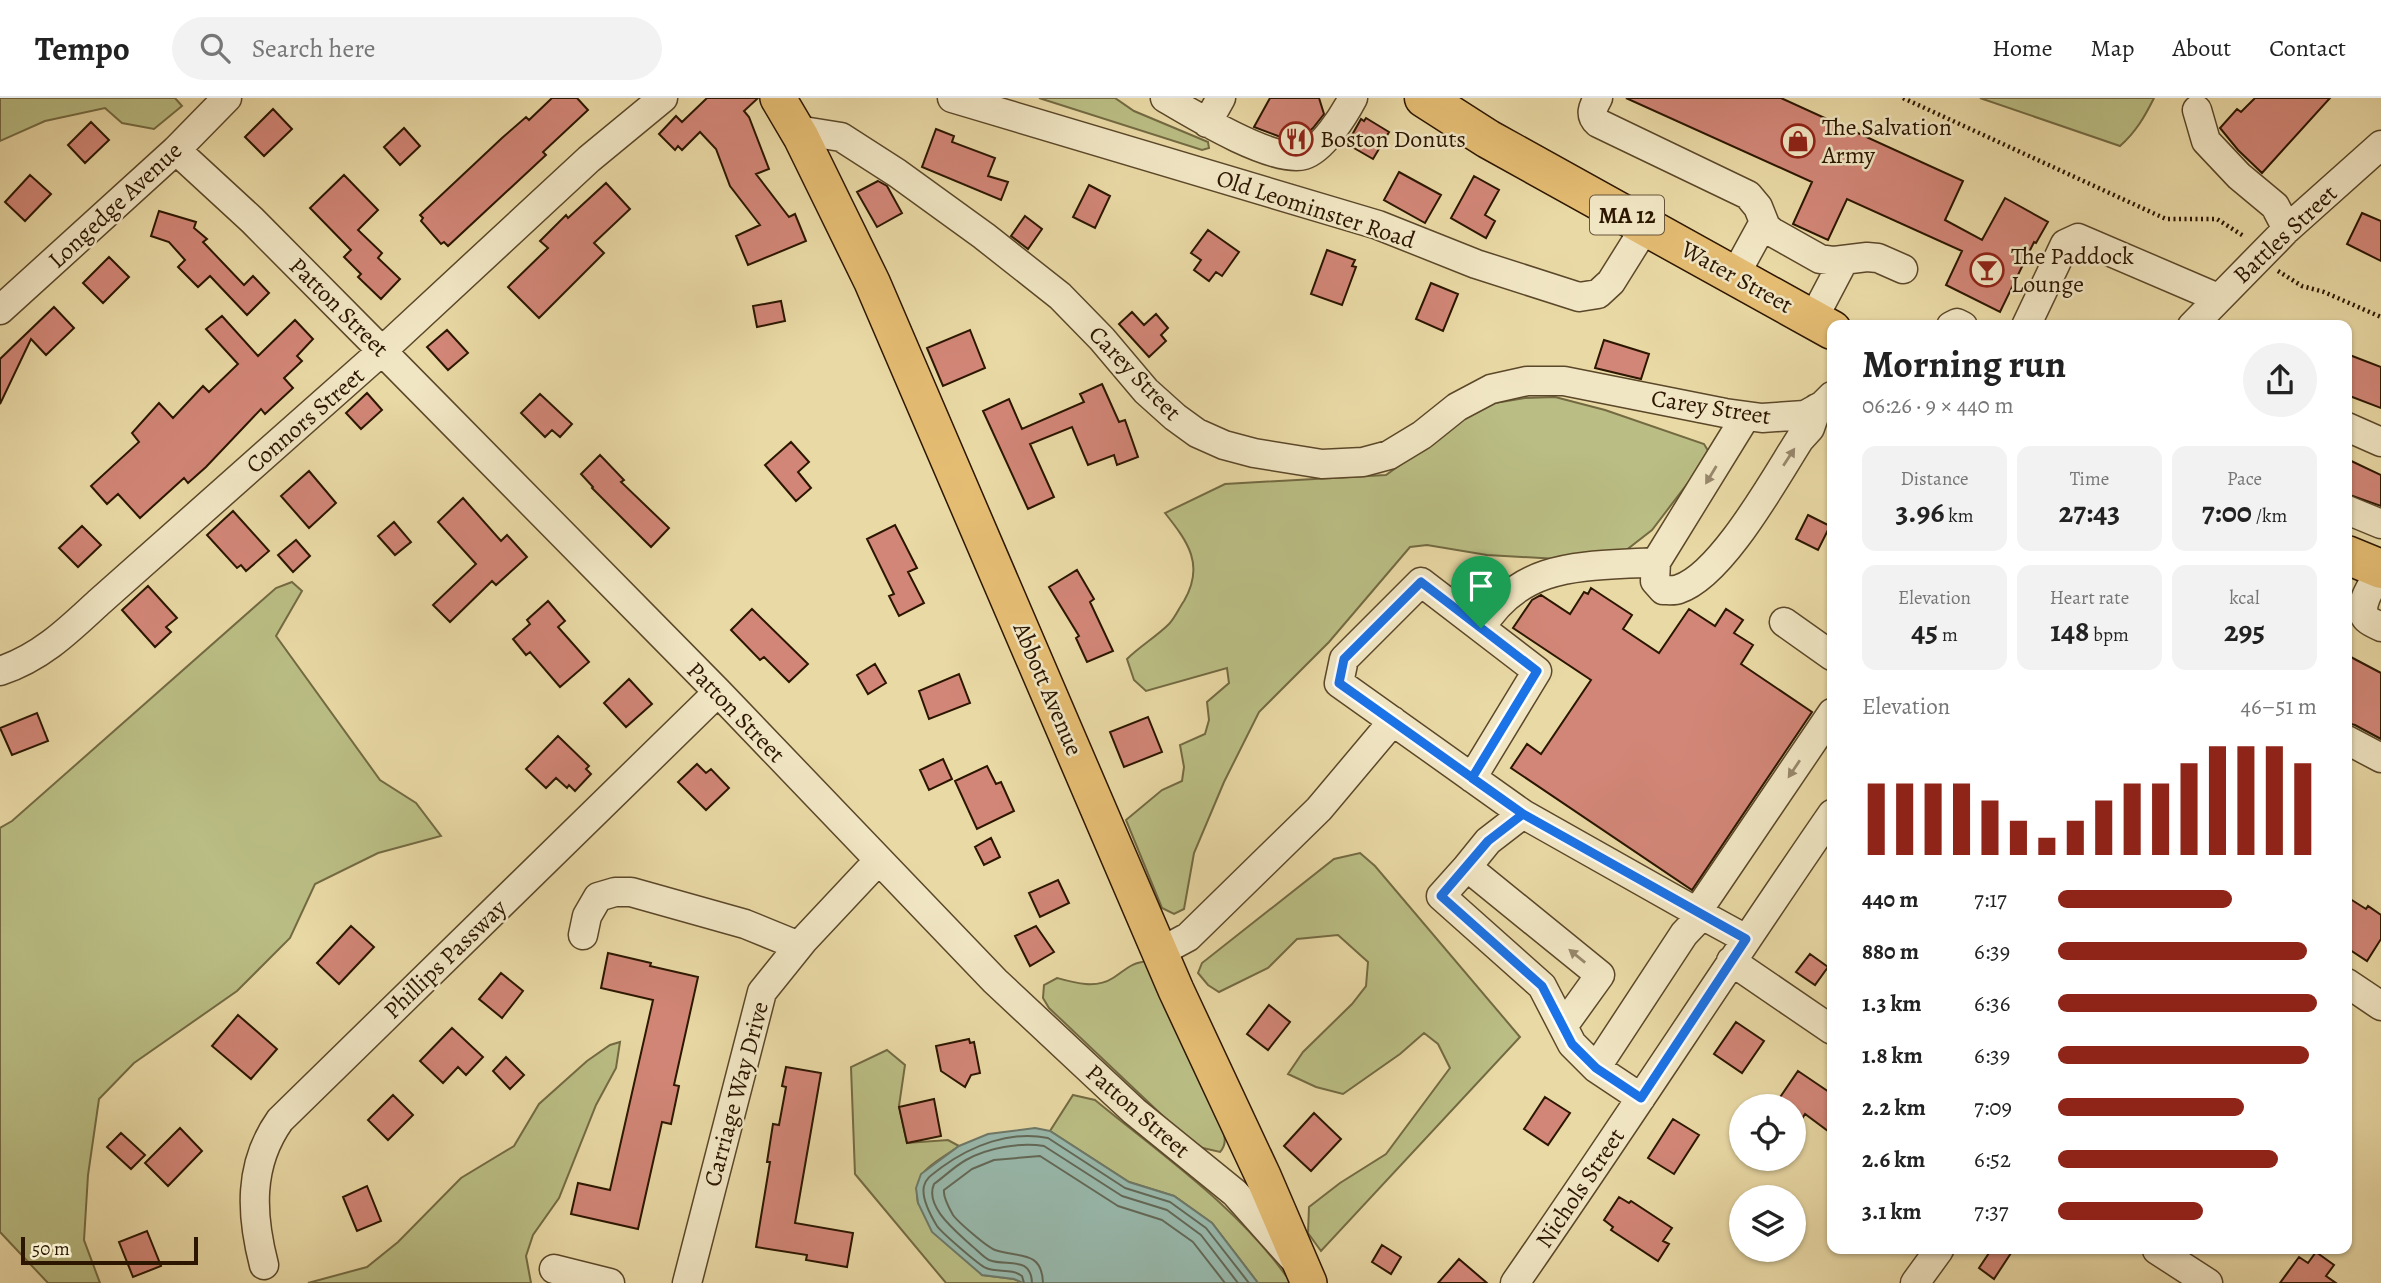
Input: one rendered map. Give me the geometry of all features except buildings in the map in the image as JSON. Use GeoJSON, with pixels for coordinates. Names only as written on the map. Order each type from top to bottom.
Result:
{"type":"FeatureCollection","features":[{"type":"Feature","properties":{"kind":"highway","name":"Water Street"},"geometry":{"type":"LineString","coordinates":[[1424,98],[1488,139],[1823,325]]}},
{"type":"Feature","properties":{"kind":"highway"},"geometry":{"type":"LineString","coordinates":[[2352,557],[2381,569]]}},
{"type":"Feature","properties":{"kind":"main road","name":"Abbott Avenue"},"geometry":{"type":"LineString","coordinates":[[778,98],[797,130],[872,282],[1175,990],[1264,1176],[1306,1275]]}},
{"type":"Feature","properties":{"kind":"street","name":"Longedge Avenue"},"geometry":{"type":"LineString","coordinates":[[0,310],[176,150],[227,98]]}},
{"type":"Feature","properties":{"kind":"street","name":"Connors Street"},"geometry":{"type":"LineString","coordinates":[[0,671],[31,657],[63,636],[383,351],[589,159],[663,98]]}},
{"type":"Feature","properties":{"kind":"street","name":"Old Leominster Road"},"geometry":{"type":"LineString","coordinates":[[952,98],[1378,225],[1476,264],[1579,297],[1598,294],[1611,282],[1646,226]]}},
{"type":"Feature","properties":{"kind":"street"},"geometry":{"type":"LineString","coordinates":[[1165,98],[1217,129],[1285,155],[1301,156],[1320,144],[1350,99]]}},
{"type":"Feature","properties":{"kind":"street"},"geometry":{"type":"LineString","coordinates":[[1207,123],[1222,98]]}},
{"type":"Feature","properties":{"kind":"street"},"geometry":{"type":"LineString","coordinates":[[1598,98],[1592,111],[1594,120],[1748,195],[1758,207],[1764,222],[1779,238],[1821,259],[1833,261],[1878,258],[1903,269]]}},
{"type":"Feature","properties":{"kind":"street"},"geometry":{"type":"LineString","coordinates":[[2197,110],[2206,141],[2239,176],[2275,206],[2287,229]]}},
{"type":"Feature","properties":{"kind":"street","name":"Carey Street"},"geometry":{"type":"LineString","coordinates":[[797,130],[841,137],[897,173],[984,236],[1060,296],[1102,339],[1146,391],[1175,417],[1197,433],[1224,445],[1254,453],[1322,464],[1363,463],[1389,455],[1422,435],[1457,407],[1491,390],[1527,381],[1563,381],[1746,416],[1785,418],[1805,415],[1825,402]]}},
{"type":"Feature","properties":{"kind":"street","name":"Battles Street"},"geometry":{"type":"LineString","coordinates":[[2198,320],[2287,229],[2381,145]]}},
{"type":"Feature","properties":{"kind":"street","name":"Patton Street"},"geometry":{"type":"LineString","coordinates":[[176,150],[252,220],[383,351],[718,692],[995,981],[1114,1093],[1235,1194],[1306,1275]]}},
{"type":"Feature","properties":{"kind":"street"},"geometry":{"type":"LineString","coordinates":[[1735,275],[1764,222]]}},
{"type":"Feature","properties":{"kind":"street"},"geometry":{"type":"LineString","coordinates":[[2029,320],[2065,244],[2078,238],[2218,298]]}},
{"type":"Feature","properties":{"kind":"street"},"geometry":{"type":"LineString","coordinates":[[1823,325],[1844,260]]}},
{"type":"Feature","properties":{"kind":"street"},"geometry":{"type":"LineString","coordinates":[[1746,416],[1656,562],[1655,582],[1663,590],[1678,590],[1694,581],[1720,558],[1800,439],[1811,428],[1825,402]]}},
{"type":"Feature","properties":{"kind":"street"},"geometry":{"type":"LineString","coordinates":[[2352,429],[2381,442]]}},
{"type":"Feature","properties":{"kind":"street"},"geometry":{"type":"LineString","coordinates":[[2352,512],[2381,524]]}},
{"type":"Feature","properties":{"kind":"street"},"geometry":{"type":"LineString","coordinates":[[1481,628],[1492,608],[1524,582],[1544,574],[1581,567],[1656,562]]}},
{"type":"Feature","properties":{"kind":"street"},"geometry":{"type":"LineString","coordinates":[[2381,569],[2363,611],[2367,619],[2381,627]]}},
{"type":"Feature","properties":{"kind":"street"},"geometry":{"type":"LineString","coordinates":[[1472,778],[1537,671],[1421,582],[1344,659],[1339,683],[1393,721],[1472,778],[1523,814],[1700,913],[1738,950],[1827,1026]]}},
{"type":"Feature","properties":{"kind":"street"},"geometry":{"type":"LineString","coordinates":[[1784,622],[1827,652]]}},
{"type":"Feature","properties":{"kind":"street","name":"Phillips Passway"},"geometry":{"type":"LineString","coordinates":[[264,1265],[254,1216],[255,1187],[267,1146],[280,1120],[718,692]]}},
{"type":"Feature","properties":{"kind":"street"},"geometry":{"type":"LineString","coordinates":[[1160,952],[1188,937],[1320,809],[1393,721]]}},
{"type":"Feature","properties":{"kind":"street"},"geometry":{"type":"LineString","coordinates":[[1596,1068],[1827,721]]}},
{"type":"Feature","properties":{"kind":"street"},"geometry":{"type":"LineString","coordinates":[[2352,743],[2381,758]]}},
{"type":"Feature","properties":{"kind":"street"},"geometry":{"type":"LineString","coordinates":[[1523,814],[1488,841],[1441,896],[1542,986],[1572,1044],[1596,1068],[1641,1098]]}},
{"type":"Feature","properties":{"kind":"street","name":"Nichols Street"},"geometry":{"type":"LineString","coordinates":[[1515,1283],[1827,821]]}},
{"type":"Feature","properties":{"kind":"street","name":"Carriage Way Drive"},"geometry":{"type":"LineString","coordinates":[[687,1283],[762,992],[799,946],[878,861]]}},
{"type":"Feature","properties":{"kind":"street"},"geometry":{"type":"LineString","coordinates":[[1467,867],[1600,975],[1563,1025]]}},
{"type":"Feature","properties":{"kind":"street"},"geometry":{"type":"LineString","coordinates":[[583,935],[587,916],[598,897],[615,892],[631,892],[745,924],[799,946]]}},
{"type":"Feature","properties":{"kind":"street"},"geometry":{"type":"LineString","coordinates":[[2352,986],[2381,1006]]}},
{"type":"Feature","properties":{"kind":"street"},"geometry":{"type":"LineString","coordinates":[[1915,1283],[1936,1254]]}},
{"type":"Feature","properties":{"kind":"street"},"geometry":{"type":"LineString","coordinates":[[2163,1254],[2208,1283]]}},
{"type":"Feature","properties":{"kind":"street"},"geometry":{"type":"LineString","coordinates":[[554,1269],[610,1283]]}},
{"type":"Feature","properties":{"kind":"path"},"geometry":{"type":"LineString","coordinates":[[1903,98],[2166,219],[2217,219],[2252,244]]}},
{"type":"Feature","properties":{"kind":"path"},"geometry":{"type":"LineString","coordinates":[[2270,263],[2278,272],[2302,286],[2324,292],[2381,317]]}},
{"type":"Feature","properties":{"kind":"green space"},"geometry":{"type":"Polygon","coordinates":[[[0,98],[175,98],[182,106],[154,129],[122,123],[105,108],[45,121],[0,141],[0,98]]]}},
{"type":"Feature","properties":{"kind":"green space"},"geometry":{"type":"Polygon","coordinates":[[[1039,98],[1115,98],[1134,111],[1208,142],[1209,148],[1202,150],[1039,98]]]}},
{"type":"Feature","properties":{"kind":"green space"},"geometry":{"type":"Polygon","coordinates":[[[1980,98],[2154,98],[2140,124],[2120,146],[1980,98]]]}},
{"type":"Feature","properties":{"kind":"green space"},"geometry":{"type":"Polygon","coordinates":[[[1555,397],[1605,410],[1704,444],[1710,454],[1652,530],[1625,551],[1558,559],[1487,555],[1427,545],[1410,547],[1329,642],[1259,712],[1224,782],[1194,853],[1184,909],[1174,914],[1162,908],[1126,820],[1162,790],[1182,781],[1184,767],[1180,745],[1205,734],[1209,720],[1207,702],[1229,683],[1227,668],[1146,691],[1134,680],[1127,659],[1171,622],[1184,601],[1193,576],[1187,544],[1165,513],[1225,484],[1386,475],[1483,405],[1525,398],[1555,397]]]}},
{"type":"Feature","properties":{"kind":"green space"},"geometry":{"type":"Polygon","coordinates":[[[292,582],[302,591],[276,636],[380,780],[416,803],[441,836],[378,853],[315,884],[290,938],[237,991],[134,1063],[99,1099],[88,1175],[84,1240],[100,1283],[48,1283],[0,1232],[0,828],[12,821],[276,588],[292,582]]]}},
{"type":"Feature","properties":{"kind":"green space"},"geometry":{"type":"Polygon","coordinates":[[[1360,853],[1375,866],[1520,1037],[1321,1251],[1308,1233],[1309,1207],[1340,1183],[1386,1154],[1450,1068],[1438,1044],[1424,1033],[1400,1054],[1343,1094],[1316,1087],[1288,1074],[1303,1052],[1352,1004],[1366,986],[1368,962],[1338,935],[1297,939],[1268,968],[1219,992],[1208,985],[1198,973],[1202,963],[1334,859],[1360,853]]]}},
{"type":"Feature","properties":{"kind":"green space"},"geometry":{"type":"Polygon","coordinates":[[[1148,961],[1222,1127],[1225,1140],[1220,1152],[1203,1148],[1184,1136],[1049,1008],[1043,998],[1044,985],[1057,978],[1078,983],[1100,983],[1133,965],[1148,961]]]}},
{"type":"Feature","properties":{"kind":"green space"},"geometry":{"type":"Polygon","coordinates":[[[620,1042],[616,1068],[596,1105],[559,1198],[533,1235],[526,1256],[531,1283],[308,1283],[367,1267],[398,1242],[461,1178],[514,1146],[539,1104],[587,1061],[610,1045],[620,1042]]]}},
{"type":"Feature","properties":{"kind":"green space"},"geometry":{"type":"Polygon","coordinates":[[[887,1050],[905,1065],[899,1106],[907,1143],[948,1140],[959,1146],[927,1168],[918,1182],[918,1203],[982,1275],[1014,1279],[1023,1283],[946,1283],[855,1174],[851,1067],[887,1050]]]}},
{"type":"Feature","properties":{"kind":"green space"},"geometry":{"type":"Polygon","coordinates":[[[1073,1095],[1095,1100],[1200,1185],[1249,1231],[1291,1283],[1258,1283],[1212,1223],[1174,1196],[1129,1182],[1050,1131],[1073,1095]]]}},
{"type":"Feature","properties":{"kind":"water"},"geometry":{"type":"Polygon","coordinates":[[[1035,1128],[1050,1131],[1129,1182],[1174,1196],[1212,1223],[1258,1283],[1023,1283],[1014,1279],[982,1275],[932,1232],[918,1203],[916,1188],[921,1174],[959,1146],[988,1134],[1035,1128]]]}},
{"type":"Feature","properties":{"kind":"place","name":"Boston Donuts"},"geometry":{"type":"Point","coordinates":[1296,139]}},
{"type":"Feature","properties":{"kind":"place","name":"The Salvation Army"},"geometry":{"type":"Point","coordinates":[1798,141]}},
{"type":"Feature","properties":{"kind":"place","name":"The Paddock Lounge"},"geometry":{"type":"Point","coordinates":[1987,270]}},
{"type":"Feature","properties":{"kind":"route"},"geometry":{"type":"LineString","coordinates":[[1481,628],[1421,582],[1344,659],[1339,683],[1523,814],[1488,841],[1441,896],[1542,986],[1572,1044],[1596,1068],[1641,1098],[1746,939],[1523,814],[1472,778],[1537,671],[1481,628]]}}]}
